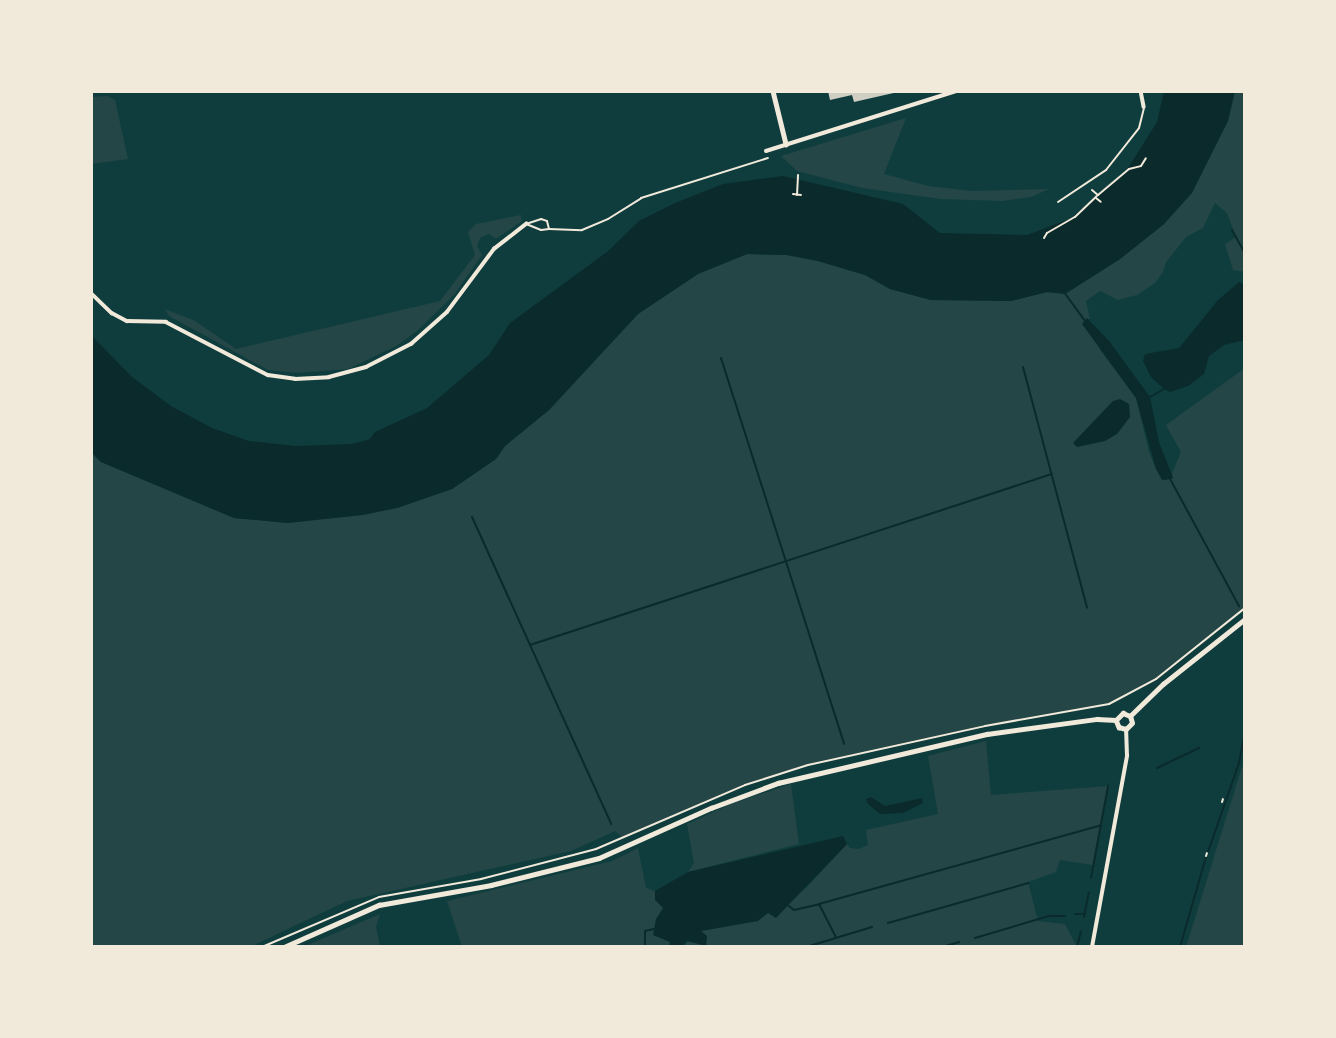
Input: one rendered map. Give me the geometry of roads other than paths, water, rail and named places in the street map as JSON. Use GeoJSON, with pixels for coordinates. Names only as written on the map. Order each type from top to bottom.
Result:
{"type":"FeatureCollection","features":[{"type":"Feature","properties":{"kind":"street"},"geometry":{"type":"LineString","coordinates":[[773,91],[786,144]]}},
{"type":"Feature","properties":{"kind":"street"},"geometry":{"type":"LineString","coordinates":[[766,151],[956,91]]}},
{"type":"Feature","properties":{"kind":"street"},"geometry":{"type":"LineString","coordinates":[[1141,91],[1144,107]]}},
{"type":"Feature","properties":{"kind":"street"},"geometry":{"type":"LineString","coordinates":[[91,293],[112,313],[127,321],[166,322],[268,375],[295,379],[329,377],[366,367],[411,344],[447,312],[494,249],[526,224]]}},
{"type":"Feature","properties":{"kind":"street"},"geometry":{"type":"LineString","coordinates":[[1130,716],[1163,684],[1245,619]]}},
{"type":"Feature","properties":{"kind":"street"},"geometry":{"type":"LineString","coordinates":[[284,947],[379,905],[491,885],[599,858],[711,808],[778,783],[987,734],[1085,720],[1116,720],[1123,713],[1130,716]]}},
{"type":"Feature","properties":{"kind":"street"},"geometry":{"type":"LineString","coordinates":[[1091,947],[1127,756],[1126,729],[1132,723],[1130,716]]}},
{"type":"Feature","properties":{"kind":"street"},"geometry":{"type":"LineString","coordinates":[[1116,720],[1119,727],[1126,729]]}},
{"type":"Feature","properties":{"kind":"lane"},"geometry":{"type":"LineString","coordinates":[[1058,202],[1106,170],[1139,128],[1144,107]]}},
{"type":"Feature","properties":{"kind":"waterway"},"geometry":{"type":"LineString","coordinates":[[1232,230],[1245,253]]}},
{"type":"Feature","properties":{"kind":"waterway"},"geometry":{"type":"LineString","coordinates":[[1064,292],[1085,321]]}},
{"type":"Feature","properties":{"kind":"waterway"},"geometry":{"type":"LineString","coordinates":[[721,358],[844,744]]}},
{"type":"Feature","properties":{"kind":"waterway"},"geometry":{"type":"LineString","coordinates":[[1023,367],[1087,608]]}},
{"type":"Feature","properties":{"kind":"waterway"},"geometry":{"type":"LineString","coordinates":[[1150,397],[1164,389]]}},
{"type":"Feature","properties":{"kind":"waterway"},"geometry":{"type":"LineString","coordinates":[[530,645],[1052,474]]}},
{"type":"Feature","properties":{"kind":"waterway"},"geometry":{"type":"LineString","coordinates":[[1169,477],[1239,606]]}},
{"type":"Feature","properties":{"kind":"waterway"},"geometry":{"type":"LineString","coordinates":[[472,517],[611,824]]}},
{"type":"Feature","properties":{"kind":"waterway"},"geometry":{"type":"LineString","coordinates":[[1245,725],[1245,732]]}},
{"type":"Feature","properties":{"kind":"waterway"},"geometry":{"type":"LineString","coordinates":[[1208,852],[1239,763],[1245,733]]}},
{"type":"Feature","properties":{"kind":"waterway"},"geometry":{"type":"LineString","coordinates":[[1157,768],[1199,748]]}},
{"type":"Feature","properties":{"kind":"waterway"},"geometry":{"type":"LineString","coordinates":[[1091,878],[1108,786]]}},
{"type":"Feature","properties":{"kind":"waterway"},"geometry":{"type":"LineString","coordinates":[[819,904],[1101,825]]}},
{"type":"Feature","properties":{"kind":"waterway"},"geometry":{"type":"LineString","coordinates":[[1180,947],[1206,857]]}},
{"type":"Feature","properties":{"kind":"waterway"},"geometry":{"type":"LineString","coordinates":[[888,923],[1028,883]]}},
{"type":"Feature","properties":{"kind":"waterway"},"geometry":{"type":"LineString","coordinates":[[1084,917],[1089,892]]}},
{"type":"Feature","properties":{"kind":"waterway"},"geometry":{"type":"LineString","coordinates":[[789,906],[794,910],[819,904],[836,937]]}},
{"type":"Feature","properties":{"kind":"waterway"},"geometry":{"type":"LineString","coordinates":[[1075,914],[1084,914]]}},
{"type":"Feature","properties":{"kind":"waterway"},"geometry":{"type":"LineString","coordinates":[[975,938],[1049,916],[1065,916]]}},
{"type":"Feature","properties":{"kind":"waterway"},"geometry":{"type":"LineString","coordinates":[[806,947],[872,927]]}},
{"type":"Feature","properties":{"kind":"waterway"},"geometry":{"type":"LineString","coordinates":[[645,947],[645,931],[654,929]]}},
{"type":"Feature","properties":{"kind":"waterway"},"geometry":{"type":"LineString","coordinates":[[1077,947],[1081,931]]}},
{"type":"Feature","properties":{"kind":"waterway"},"geometry":{"type":"LineString","coordinates":[[942,947],[959,942]]}}]}
